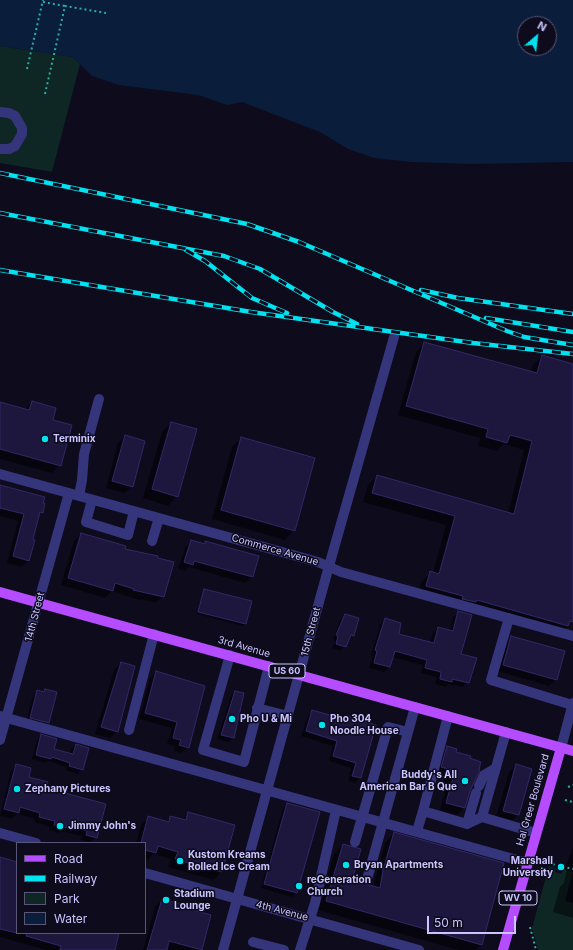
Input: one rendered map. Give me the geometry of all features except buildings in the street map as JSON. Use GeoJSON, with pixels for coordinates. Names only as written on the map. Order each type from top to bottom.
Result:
{"type":"FeatureCollection","features":[{"type":"Feature","properties":{"kind":"main road","name":"3rd Avenue"},"geometry":{"type":"LineString","coordinates":[[0,592],[573,751]]}},
{"type":"Feature","properties":{"kind":"main road","name":"Hal Greer Boulevard"},"geometry":{"type":"LineString","coordinates":[[503,950],[561,748]]}},
{"type":"Feature","properties":{"kind":"street"},"geometry":{"type":"LineString","coordinates":[[0,112],[9,113],[15,116],[22,128],[22,134],[15,146],[9,149],[0,149]]}},
{"type":"Feature","properties":{"kind":"street","name":"15th Street"},"geometry":{"type":"LineString","coordinates":[[223,950],[328,566],[394,337]]}},
{"type":"Feature","properties":{"kind":"street","name":"14th Street"},"geometry":{"type":"LineString","coordinates":[[0,740],[3,717],[39,602],[74,495],[82,480],[84,454],[100,399]]}},
{"type":"Feature","properties":{"kind":"street","name":"Commerce Avenue"},"geometry":{"type":"LineString","coordinates":[[0,474],[318,562],[341,572],[573,636]]}},
{"type":"Feature","properties":{"kind":"street"},"geometry":{"type":"LineString","coordinates":[[92,500],[86,522],[128,535],[134,511]]}},
{"type":"Feature","properties":{"kind":"street"},"geometry":{"type":"LineString","coordinates":[[152,541],[159,518]]}},
{"type":"Feature","properties":{"kind":"street"},"geometry":{"type":"LineString","coordinates":[[509,618],[491,680],[573,704]]}},
{"type":"Feature","properties":{"kind":"street"},"geometry":{"type":"LineString","coordinates":[[129,730],[154,634]]}},
{"type":"Feature","properties":{"kind":"street"},"geometry":{"type":"LineString","coordinates":[[230,655],[203,750],[244,762],[269,666]]}},
{"type":"Feature","properties":{"kind":"street","name":"Hal Greer Boulevard"},"geometry":{"type":"LineString","coordinates":[[561,748],[573,704]]}},
{"type":"Feature","properties":{"kind":"street"},"geometry":{"type":"LineString","coordinates":[[368,876],[415,707]]}},
{"type":"Feature","properties":{"kind":"street"},"geometry":{"type":"LineString","coordinates":[[257,708],[288,716]]}},
{"type":"Feature","properties":{"kind":"street"},"geometry":{"type":"LineString","coordinates":[[417,831],[448,716]]}},
{"type":"Feature","properties":{"kind":"street"},"geometry":{"type":"LineString","coordinates":[[3,717],[267,789],[336,810],[417,831],[528,863]]}},
{"type":"Feature","properties":{"kind":"street"},"geometry":{"type":"LineString","coordinates":[[355,842],[388,727],[408,732]]}},
{"type":"Feature","properties":{"kind":"street"},"geometry":{"type":"LineString","coordinates":[[482,817],[506,732]]}},
{"type":"Feature","properties":{"kind":"street"},"geometry":{"type":"LineString","coordinates":[[467,824],[477,789],[484,775],[496,768]]}},
{"type":"Feature","properties":{"kind":"street"},"geometry":{"type":"LineString","coordinates":[[300,950],[310,918],[336,810]]}},
{"type":"Feature","properties":{"kind":"street"},"geometry":{"type":"LineString","coordinates":[[423,811],[467,824],[482,817],[536,832]]}},
{"type":"Feature","properties":{"kind":"street"},"geometry":{"type":"LineString","coordinates":[[0,833],[32,842]]}},
{"type":"Feature","properties":{"kind":"street","name":"4th Avenue"},"geometry":{"type":"LineString","coordinates":[[146,873],[310,918],[419,950]]}},
{"type":"Feature","properties":{"kind":"street"},"geometry":{"type":"LineString","coordinates":[[253,942],[284,950]]}},
{"type":"Feature","properties":{"kind":"path"},"geometry":{"type":"LineString","coordinates":[[27,69],[43,1],[106,13]]}},
{"type":"Feature","properties":{"kind":"path"},"geometry":{"type":"LineString","coordinates":[[45,94],[65,6]]}},
{"type":"Feature","properties":{"kind":"path"},"geometry":{"type":"LineString","coordinates":[[568,787],[573,785]]}},
{"type":"Feature","properties":{"kind":"path"},"geometry":{"type":"LineString","coordinates":[[565,800],[573,802]]}},
{"type":"Feature","properties":{"kind":"path"},"geometry":{"type":"LineString","coordinates":[[548,863],[573,869]]}},
{"type":"Feature","properties":{"kind":"path"},"geometry":{"type":"LineString","coordinates":[[530,927],[536,950]]}},
{"type":"Feature","properties":{"kind":"green space"},"geometry":{"type":"Polygon","coordinates":[[[0,46],[73,57],[80,64],[52,172],[0,163],[0,46]]]}},
{"type":"Feature","properties":{"kind":"green space","name":"Marshall University"},"geometry":{"type":"Polygon","coordinates":[[[549,866],[556,868],[555,872],[561,874],[563,869],[573,872],[565,901],[573,903],[573,950],[538,950],[532,928],[549,866]]]}},
{"type":"Feature","properties":{"kind":"water"},"geometry":{"type":"Polygon","coordinates":[[[0,0],[573,0],[573,162],[472,164],[412,162],[374,158],[348,149],[320,132],[242,102],[227,105],[198,95],[119,85],[92,76],[73,57],[0,46],[0,0]]]}},
{"type":"Feature","properties":{"kind":"railway"},"geometry":{"type":"LineString","coordinates":[[0,173],[247,224],[299,242],[507,331],[524,337],[573,345]]}},
{"type":"Feature","properties":{"kind":"railway"},"geometry":{"type":"LineString","coordinates":[[0,213],[224,256],[260,269],[333,312],[357,324]]}},
{"type":"Feature","properties":{"kind":"railway"},"geometry":{"type":"LineString","coordinates":[[186,250],[205,261],[252,298],[287,313]]}},
{"type":"Feature","properties":{"kind":"railway"},"geometry":{"type":"LineString","coordinates":[[0,270],[251,312],[473,343],[573,354]]}},
{"type":"Feature","properties":{"kind":"railway"},"geometry":{"type":"LineString","coordinates":[[421,290],[458,298],[573,314]]}},
{"type":"Feature","properties":{"kind":"railway"},"geometry":{"type":"LineString","coordinates":[[486,318],[573,332]]}},
{"type":"Feature","properties":{"kind":"place","name":"Terminix"},"geometry":{"type":"Point","coordinates":[45,439]}},
{"type":"Feature","properties":{"kind":"place","name":"Pho U & Mi"},"geometry":{"type":"Point","coordinates":[232,719]}},
{"type":"Feature","properties":{"kind":"place","name":"Pho 304 Noodle House"},"geometry":{"type":"Point","coordinates":[322,725]}},
{"type":"Feature","properties":{"kind":"place","name":"Buddy's All American Bar B Que"},"geometry":{"type":"Point","coordinates":[465,781]}},
{"type":"Feature","properties":{"kind":"place","name":"Zephany Pictures"},"geometry":{"type":"Point","coordinates":[17,789]}},
{"type":"Feature","properties":{"kind":"place","name":"Jimmy John's"},"geometry":{"type":"Point","coordinates":[60,826]}},
{"type":"Feature","properties":{"kind":"place","name":"Kustom Kreams Rolled Ice Cream"},"geometry":{"type":"Point","coordinates":[180,861]}},
{"type":"Feature","properties":{"kind":"place","name":"Bryan Apartments"},"geometry":{"type":"Point","coordinates":[346,865]}},
{"type":"Feature","properties":{"kind":"place","name":"Marshall University"},"geometry":{"type":"Point","coordinates":[561,867]}},
{"type":"Feature","properties":{"kind":"place","name":"reGeneration Church"},"geometry":{"type":"Point","coordinates":[299,886]}},
{"type":"Feature","properties":{"kind":"place","name":"Stadium Lounge"},"geometry":{"type":"Point","coordinates":[166,900]}}]}
